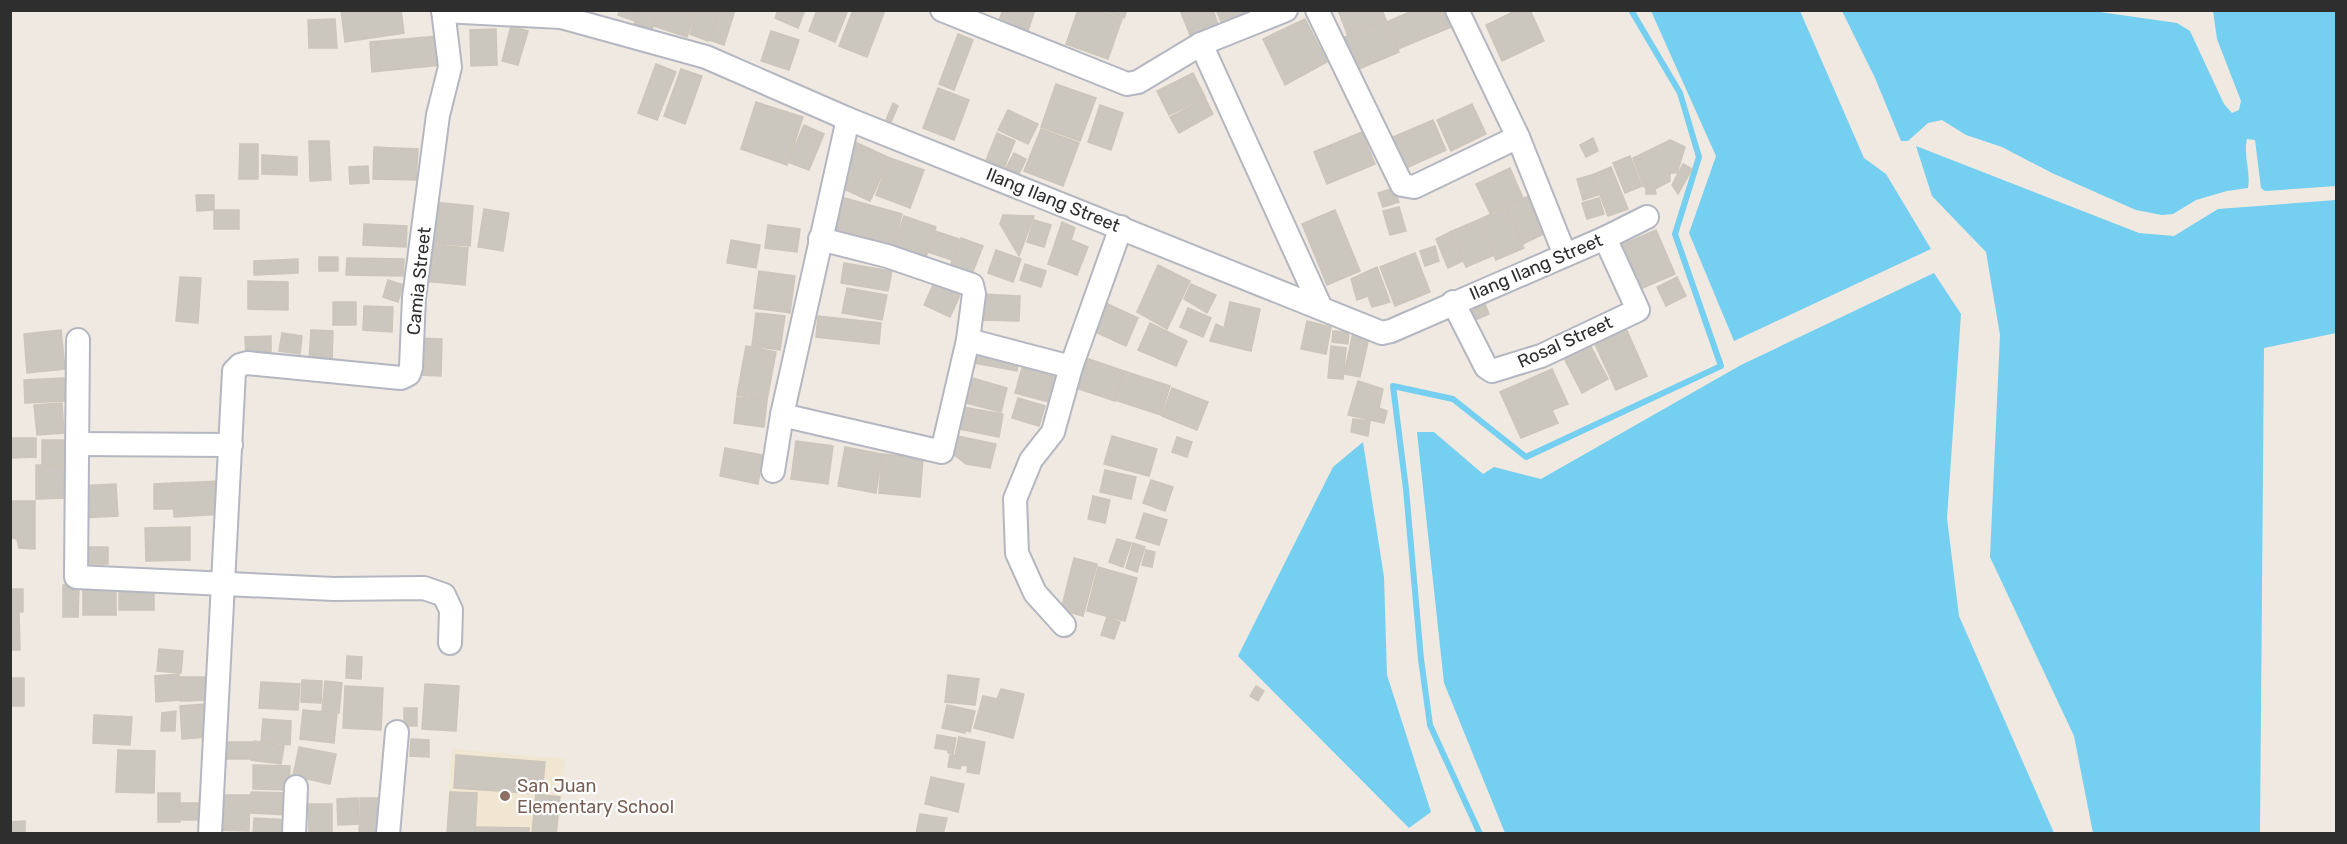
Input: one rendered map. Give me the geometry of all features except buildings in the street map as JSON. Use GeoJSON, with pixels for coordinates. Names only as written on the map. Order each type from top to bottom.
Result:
{"type":"FeatureCollection","features":[{"type":"Feature","properties":{"kind":"street"},"geometry":{"type":"LineString","coordinates":[[942,10],[1128,84],[1138,82],[1202,44],[1286,10]]}},
{"type":"Feature","properties":{"kind":"street"},"geometry":{"type":"LineString","coordinates":[[1317,10],[1402,185],[1414,187],[1518,137]]}},
{"type":"Feature","properties":{"kind":"street"},"geometry":{"type":"LineString","coordinates":[[1457,10],[1518,137],[1565,255]]}},
{"type":"Feature","properties":{"kind":"street","name":"Ilang Ilang Street"},"geometry":{"type":"LineString","coordinates":[[443,11],[561,14],[706,57],[848,119],[1382,333],[1605,238],[1647,217]]}},
{"type":"Feature","properties":{"kind":"street","name":"Camia Street"},"geometry":{"type":"LineString","coordinates":[[231,445],[234,371],[240,364],[400,378],[409,374],[414,298],[438,116],[450,67],[443,11]]}},
{"type":"Feature","properties":{"kind":"street"},"geometry":{"type":"LineString","coordinates":[[1202,44],[1321,308]]}},
{"type":"Feature","properties":{"kind":"street"},"geometry":{"type":"LineString","coordinates":[[773,471],[782,415],[848,119]]}},
{"type":"Feature","properties":{"kind":"street"},"geometry":{"type":"LineString","coordinates":[[1064,625],[1035,593],[1017,553],[1015,499],[1030,460],[1053,432],[1071,368],[1121,227]]}},
{"type":"Feature","properties":{"kind":"street","name":"Rosal Street"},"geometry":{"type":"LineString","coordinates":[[1453,302],[1486,367],[1492,371],[1541,356],[1638,310],[1605,238]]}},
{"type":"Feature","properties":{"kind":"street"},"geometry":{"type":"LineString","coordinates":[[782,415],[942,453],[968,340],[974,294],[972,285],[887,256],[820,239]]}},
{"type":"Feature","properties":{"kind":"street"},"geometry":{"type":"LineString","coordinates":[[78,340],[76,577],[334,589],[424,588],[444,594],[451,610],[450,643]]}},
{"type":"Feature","properties":{"kind":"street"},"geometry":{"type":"LineString","coordinates":[[968,340],[1071,368]]}},
{"type":"Feature","properties":{"kind":"street"},"geometry":{"type":"LineString","coordinates":[[77,444],[231,445],[210,834]]}},
{"type":"Feature","properties":{"kind":"street"},"geometry":{"type":"LineString","coordinates":[[388,834],[397,732]]}},
{"type":"Feature","properties":{"kind":"street"},"geometry":{"type":"LineString","coordinates":[[294,834],[296,787]]}},
{"type":"Feature","properties":{"kind":"shaded area","name":"San Juan Elementary School"},"geometry":{"type":"Polygon","coordinates":[[[452,749],[565,759],[558,833],[446,834],[452,749]]]}},
{"type":"Feature","properties":{"kind":"water"},"geometry":{"type":"Polygon","coordinates":[[[1651,11],[1800,11],[1864,158],[1886,174],[1931,249],[1734,341],[1689,233],[1716,156],[1651,11]]]}},
{"type":"Feature","properties":{"kind":"water"},"geometry":{"type":"Polygon","coordinates":[[[1842,11],[2093,11],[2177,23],[2190,31],[2224,104],[2232,113],[2239,110],[2241,101],[2217,39],[2213,11],[2336,11],[2336,186],[2265,191],[2261,188],[2255,140],[2247,139],[2248,188],[2196,200],[2173,214],[2162,215],[2136,210],[2052,173],[2002,147],[1966,135],[1942,120],[1928,123],[1908,141],[1901,141],[1875,78],[1842,11]]]}},
{"type":"Feature","properties":{"kind":"water"},"geometry":{"type":"Polygon","coordinates":[[[1916,146],[2139,233],[2174,236],[2218,209],[2336,200],[2336,333],[2264,348],[2260,833],[2093,833],[2074,736],[1990,557],[2000,335],[1986,252],[1932,196],[1916,146]]]}},
{"type":"Feature","properties":{"kind":"water"},"geometry":{"type":"Polygon","coordinates":[[[1934,273],[1961,314],[1947,518],[1959,616],[2054,833],[1505,833],[1444,683],[1417,432],[1434,432],[1483,474],[1494,467],[1541,479],[1741,365],[1934,273]]]}},
{"type":"Feature","properties":{"kind":"water"},"geometry":{"type":"Polygon","coordinates":[[[1363,442],[1384,577],[1387,675],[1431,812],[1409,828],[1238,656],[1333,467],[1363,442]]]}},
{"type":"Feature","properties":{"kind":"waterway"},"geometry":{"type":"LineString","coordinates":[[1480,834],[1430,725],[1393,386],[1453,399],[1526,457],[1721,366],[1675,234],[1699,157],[1680,93],[1631,10]]}},
{"type":"Feature","properties":{"kind":"place","name":"San Juan Elementary School"},"geometry":{"type":"Point","coordinates":[505,796]}}]}
